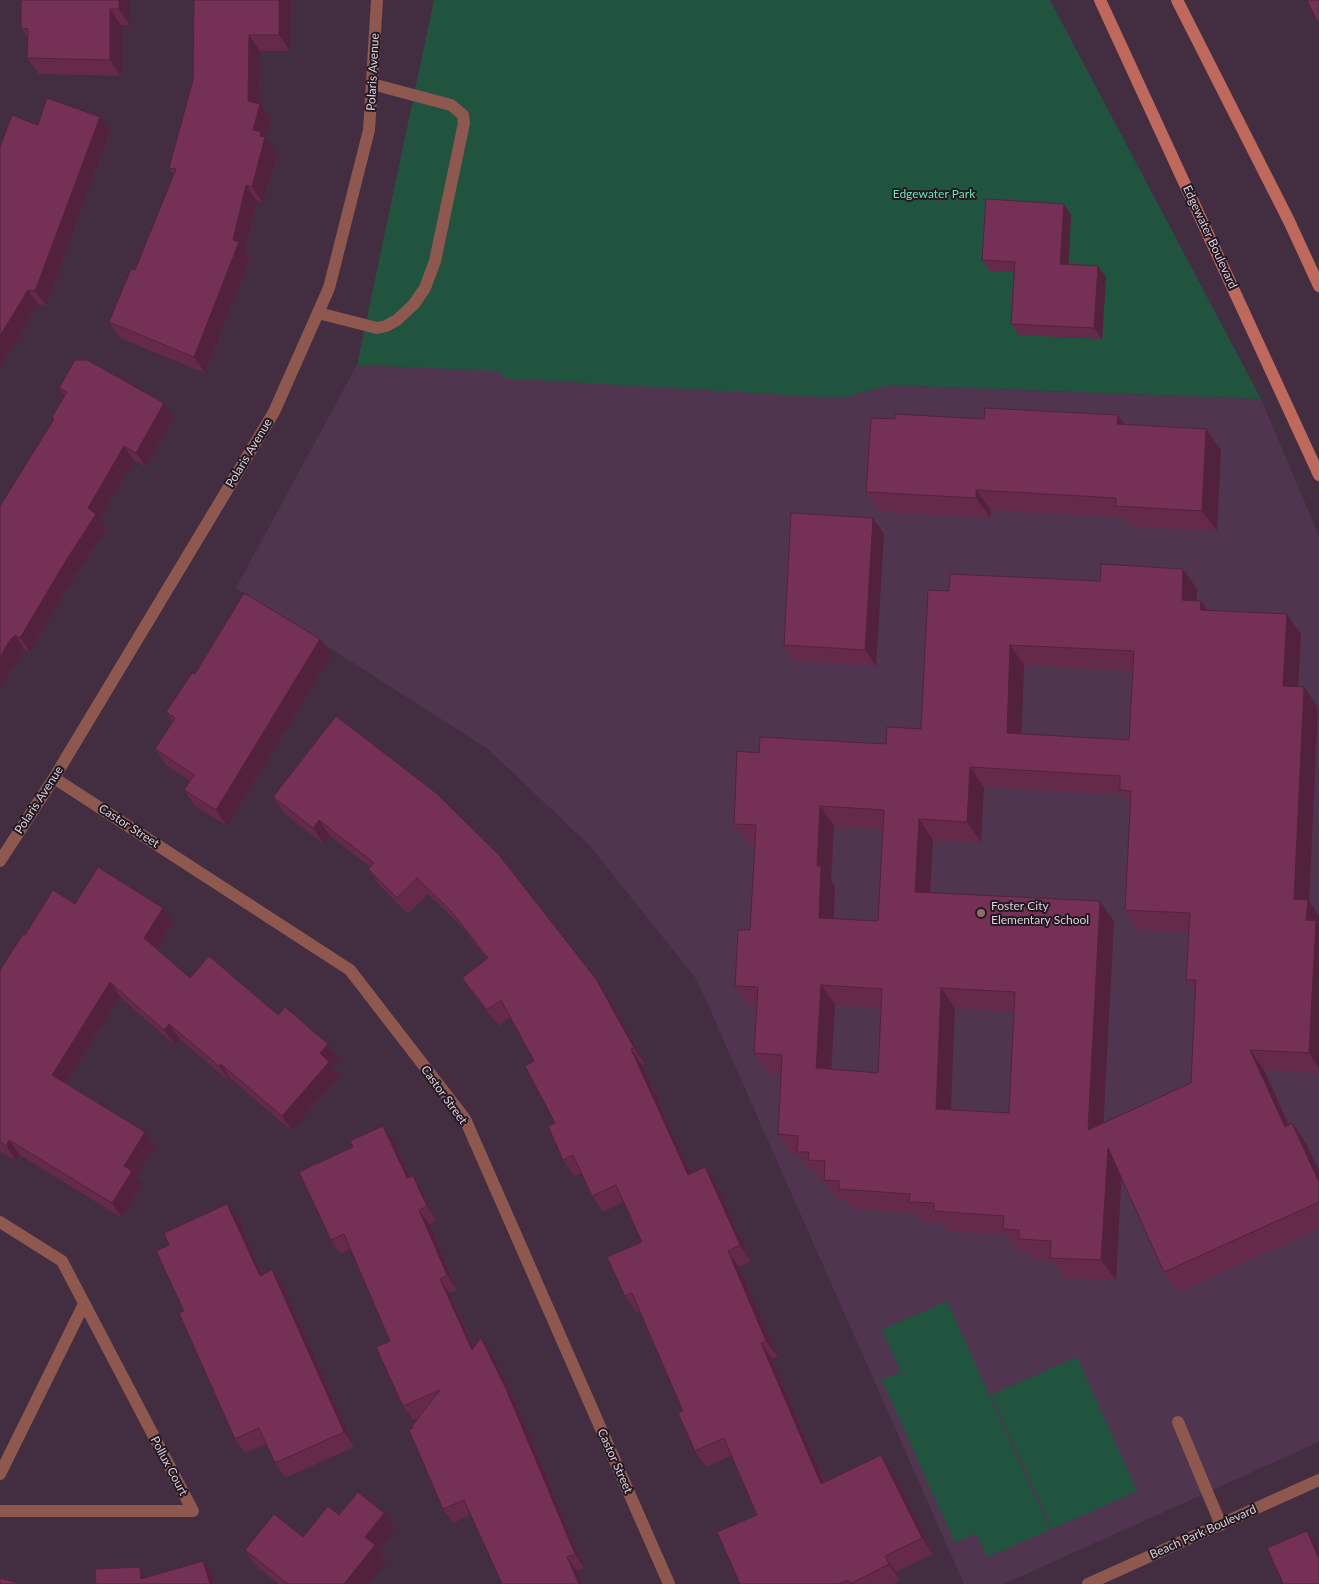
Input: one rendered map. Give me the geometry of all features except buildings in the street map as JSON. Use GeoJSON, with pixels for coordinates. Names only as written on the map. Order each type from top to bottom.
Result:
{"type":"FeatureCollection","features":[{"type":"Feature","properties":{"kind":"main road","name":"Edgewater Boulevard"},"geometry":{"type":"LineString","coordinates":[[1100,0],[1319,474]]}},
{"type":"Feature","properties":{"kind":"main road"},"geometry":{"type":"LineString","coordinates":[[1177,0],[1285,212],[1319,286]]}},
{"type":"Feature","properties":{"kind":"street","name":"Polaris Avenue"},"geometry":{"type":"LineString","coordinates":[[0,861],[54,778],[274,412],[329,288],[369,130],[377,0]]}},
{"type":"Feature","properties":{"kind":"street"},"geometry":{"type":"LineString","coordinates":[[318,313],[377,328],[386,326],[397,320],[414,304],[425,288],[435,261],[464,124],[463,115],[451,105],[372,84]]}},
{"type":"Feature","properties":{"kind":"street","name":"Castor Street"},"geometry":{"type":"LineString","coordinates":[[54,778],[350,970],[464,1119],[669,1584]]}},
{"type":"Feature","properties":{"kind":"street","name":"Pollux Court"},"geometry":{"type":"LineString","coordinates":[[0,1222],[62,1261],[193,1511],[0,1510]]}},
{"type":"Feature","properties":{"kind":"street"},"geometry":{"type":"LineString","coordinates":[[0,1474],[84,1304]]}},
{"type":"Feature","properties":{"kind":"street"},"geometry":{"type":"LineString","coordinates":[[1178,1422],[1221,1525]]}},
{"type":"Feature","properties":{"kind":"street","name":"Beach Park Boulevard"},"geometry":{"type":"LineString","coordinates":[[1088,1584],[1319,1480]]}},
{"type":"Feature","properties":{"kind":"shaded area","name":"Foster City Elementary School"},"geometry":{"type":"Polygon","coordinates":[[[357,365],[1261,399],[1319,536],[1319,1442],[1004,1584],[964,1584],[697,980],[590,846],[488,749],[236,588],[357,365]]]}},
{"type":"Feature","properties":{"kind":"green space","name":"Edgewater Park"},"geometry":{"type":"Polygon","coordinates":[[[434,0],[1050,0],[1261,399],[890,385],[840,398],[502,378],[502,371],[357,365],[434,0]]]}},
{"type":"Feature","properties":{"kind":"green space"},"geometry":{"type":"Polygon","coordinates":[[[947,1301],[1050,1530],[987,1557],[976,1533],[955,1543],[882,1380],[901,1372],[882,1330],[947,1301]]]}},
{"type":"Feature","properties":{"kind":"green space"},"geometry":{"type":"Polygon","coordinates":[[[1077,1357],[1137,1491],[1052,1529],[991,1395],[1077,1357]]]}},
{"type":"Feature","properties":{"kind":"place","name":"Foster City Elementary School"},"geometry":{"type":"Point","coordinates":[981,913]}}]}
